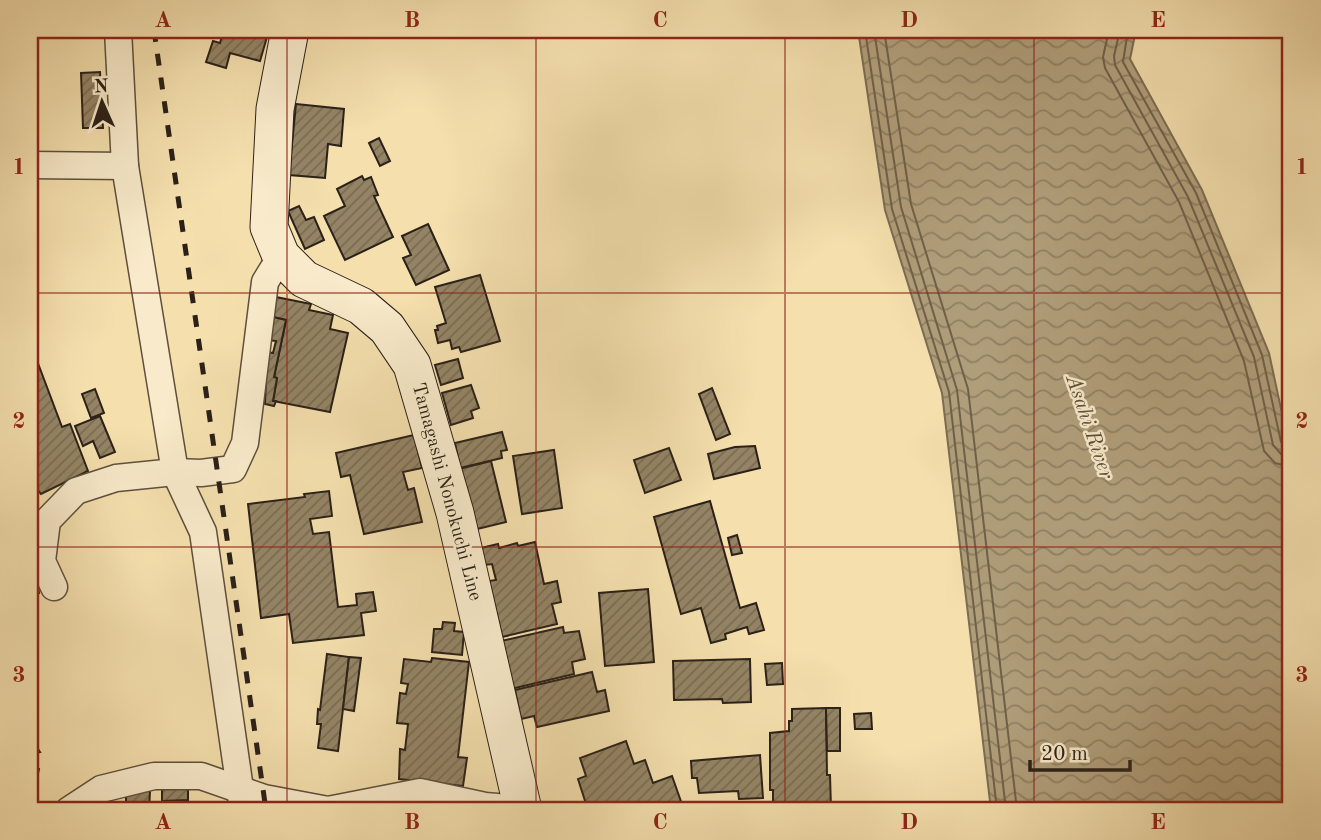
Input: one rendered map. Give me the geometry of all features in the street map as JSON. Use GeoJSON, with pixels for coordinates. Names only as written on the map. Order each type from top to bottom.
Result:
{"type":"FeatureCollection","features":[{"type":"Feature","properties":{"kind":"main road","name":"Tamagashi Nonokuchi Line"},"geometry":{"type":"LineString","coordinates":[[290,30],[275,109],[269,227],[281,256],[304,279],[361,306],[387,328],[412,365],[455,513],[522,810]]}},
{"type":"Feature","properties":{"kind":"street"},"geometry":{"type":"LineString","coordinates":[[118,30],[125,166],[175,472],[203,532],[241,800]]}},
{"type":"Feature","properties":{"kind":"street"},"geometry":{"type":"LineString","coordinates":[[30,165],[125,166]]}},
{"type":"Feature","properties":{"kind":"street"},"geometry":{"type":"LineString","coordinates":[[54,587],[42,561],[47,521],[76,491],[116,478],[233,469],[246,443],[265,282],[281,256]]}},
{"type":"Feature","properties":{"kind":"street"},"geometry":{"type":"LineString","coordinates":[[69,810],[100,789],[154,776],[201,776],[241,800],[264,798],[328,810],[420,792],[485,806],[522,810]]}},
{"type":"Feature","properties":{"kind":"water","name":"Asahi River"},"geometry":{"type":"Polygon","coordinates":[[[858,30],[1136,30],[1130,59],[1202,190],[1269,353],[1291,455],[1291,810],[991,810],[942,393],[885,210],[858,30]]]}},
{"type":"Feature","properties":{"kind":"building"},"geometry":{"type":"Polygon","coordinates":[[[269,30],[260,61],[230,53],[226,68],[206,62],[213,41],[220,43],[222,36],[208,32],[269,30]]]}},
{"type":"Feature","properties":{"kind":"building"},"geometry":{"type":"Polygon","coordinates":[[[100,72],[103,128],[83,128],[81,73],[100,72]]]}},
{"type":"Feature","properties":{"kind":"building"},"geometry":{"type":"Polygon","coordinates":[[[30,89],[37,90],[33,116],[30,116],[30,89]]]}},
{"type":"Feature","properties":{"kind":"building"},"geometry":{"type":"Polygon","coordinates":[[[296,104],[344,109],[341,146],[328,144],[325,178],[289,175],[296,104]]]}},
{"type":"Feature","properties":{"kind":"building"},"geometry":{"type":"Polygon","coordinates":[[[379,138],[390,161],[380,166],[369,143],[379,138]]]}},
{"type":"Feature","properties":{"kind":"building"},"geometry":{"type":"Polygon","coordinates":[[[362,176],[364,180],[371,177],[378,195],[374,196],[393,237],[345,260],[324,216],[345,206],[337,189],[362,176]]]}},
{"type":"Feature","properties":{"kind":"building"},"geometry":{"type":"Polygon","coordinates":[[[299,206],[306,220],[314,217],[324,240],[305,249],[288,211],[299,206]]]}},
{"type":"Feature","properties":{"kind":"building"},"geometry":{"type":"Polygon","coordinates":[[[428,224],[449,270],[416,285],[403,258],[411,255],[402,236],[428,224]]]}},
{"type":"Feature","properties":{"kind":"building"},"geometry":{"type":"Polygon","coordinates":[[[480,275],[500,341],[461,352],[459,347],[452,349],[450,340],[438,343],[435,330],[438,330],[437,326],[446,323],[435,287],[480,275]]]}},
{"type":"Feature","properties":{"kind":"building"},"geometry":{"type":"Polygon","coordinates":[[[276,297],[311,304],[309,310],[333,315],[330,329],[348,333],[330,412],[273,401],[277,378],[274,377],[286,320],[273,317],[276,297]]]}},
{"type":"Feature","properties":{"kind":"building"},"geometry":{"type":"Polygon","coordinates":[[[273,317],[286,320],[274,377],[277,378],[274,406],[265,404],[267,352],[273,353],[276,341],[268,340],[273,317]]]}},
{"type":"Feature","properties":{"kind":"building"},"geometry":{"type":"Polygon","coordinates":[[[36,358],[62,427],[70,424],[88,471],[41,494],[30,481],[30,361],[36,358]]]}},
{"type":"Feature","properties":{"kind":"building"},"geometry":{"type":"Polygon","coordinates":[[[458,359],[463,378],[441,385],[435,365],[458,359]]]}},
{"type":"Feature","properties":{"kind":"building"},"geometry":{"type":"Polygon","coordinates":[[[471,385],[479,408],[471,411],[473,418],[451,425],[442,393],[471,385]]]}},
{"type":"Feature","properties":{"kind":"building"},"geometry":{"type":"Polygon","coordinates":[[[712,388],[730,434],[716,440],[699,394],[712,388]]]}},
{"type":"Feature","properties":{"kind":"building"},"geometry":{"type":"Polygon","coordinates":[[[95,389],[104,413],[91,418],[82,394],[95,389]]]}},
{"type":"Feature","properties":{"kind":"building"},"geometry":{"type":"Polygon","coordinates":[[[100,416],[115,452],[100,458],[93,441],[83,446],[75,426],[100,416]]]}},
{"type":"Feature","properties":{"kind":"building"},"geometry":{"type":"Polygon","coordinates":[[[502,432],[507,450],[501,451],[502,458],[460,468],[455,443],[502,432]]]}},
{"type":"Feature","properties":{"kind":"building"},"geometry":{"type":"Polygon","coordinates":[[[414,435],[422,468],[403,472],[408,490],[414,488],[422,522],[364,534],[350,475],[341,477],[336,453],[414,435]]]}},
{"type":"Feature","properties":{"kind":"building"},"geometry":{"type":"Polygon","coordinates":[[[755,446],[760,468],[714,479],[708,454],[735,447],[755,446]]]}},
{"type":"Feature","properties":{"kind":"building"},"geometry":{"type":"Polygon","coordinates":[[[669,448],[681,480],[645,493],[634,460],[669,448]]]}},
{"type":"Feature","properties":{"kind":"building"},"geometry":{"type":"Polygon","coordinates":[[[554,450],[562,508],[522,514],[513,456],[554,450]]]}},
{"type":"Feature","properties":{"kind":"building"},"geometry":{"type":"Polygon","coordinates":[[[491,461],[506,522],[473,530],[459,469],[491,461]]]}},
{"type":"Feature","properties":{"kind":"building"},"geometry":{"type":"Polygon","coordinates":[[[329,491],[332,516],[310,519],[313,534],[329,532],[338,607],[357,605],[356,594],[373,592],[376,611],[361,613],[364,635],[293,643],[289,614],[261,618],[248,504],[305,497],[304,494],[329,491]]]}},
{"type":"Feature","properties":{"kind":"building"},"geometry":{"type":"Polygon","coordinates":[[[710,501],[740,608],[756,603],[764,630],[749,634],[747,627],[725,634],[726,639],[711,643],[701,608],[681,614],[654,517],[710,501]]]}},
{"type":"Feature","properties":{"kind":"building"},"geometry":{"type":"Polygon","coordinates":[[[30,516],[35,529],[35,541],[30,542],[30,516]]]}},
{"type":"Feature","properties":{"kind":"building"},"geometry":{"type":"Polygon","coordinates":[[[737,535],[742,553],[732,555],[728,538],[737,535]]]}},
{"type":"Feature","properties":{"kind":"building"},"geometry":{"type":"Polygon","coordinates":[[[535,542],[544,584],[557,581],[561,602],[552,604],[557,624],[502,637],[489,581],[496,580],[492,564],[485,565],[481,548],[535,542]]]}},
{"type":"Feature","properties":{"kind":"building"},"geometry":{"type":"Polygon","coordinates":[[[36,570],[39,593],[30,594],[30,571],[36,570]]]}},
{"type":"Feature","properties":{"kind":"building"},"geometry":{"type":"Polygon","coordinates":[[[648,589],[654,662],[605,666],[599,593],[648,589]]]}},
{"type":"Feature","properties":{"kind":"building"},"geometry":{"type":"Polygon","coordinates":[[[443,622],[455,623],[454,631],[464,632],[462,655],[432,652],[434,629],[442,629],[443,622]]]}},
{"type":"Feature","properties":{"kind":"building"},"geometry":{"type":"Polygon","coordinates":[[[563,627],[564,633],[579,631],[585,659],[572,662],[574,674],[511,689],[501,641],[563,627]]]}},
{"type":"Feature","properties":{"kind":"building"},"geometry":{"type":"Polygon","coordinates":[[[327,654],[349,657],[338,751],[318,748],[321,724],[317,724],[318,709],[320,710],[327,654]]]}},
{"type":"Feature","properties":{"kind":"building"},"geometry":{"type":"Polygon","coordinates":[[[349,657],[361,658],[354,711],[343,709],[349,657]]]}},
{"type":"Feature","properties":{"kind":"building"},"geometry":{"type":"Polygon","coordinates":[[[432,658],[469,662],[458,757],[467,758],[463,786],[399,779],[400,749],[405,750],[408,724],[397,723],[400,693],[406,694],[408,684],[401,683],[404,659],[431,662],[432,658]]]}},
{"type":"Feature","properties":{"kind":"building"},"geometry":{"type":"Polygon","coordinates":[[[750,659],[751,702],[723,703],[722,699],[674,700],[673,661],[750,659]]]}},
{"type":"Feature","properties":{"kind":"building"},"geometry":{"type":"Polygon","coordinates":[[[782,663],[783,684],[767,685],[765,664],[782,663]]]}},
{"type":"Feature","properties":{"kind":"building"},"geometry":{"type":"Polygon","coordinates":[[[592,672],[597,692],[605,690],[609,711],[537,727],[534,716],[521,719],[515,690],[592,672]]]}},
{"type":"Feature","properties":{"kind":"building"},"geometry":{"type":"Polygon","coordinates":[[[826,708],[827,775],[830,775],[831,808],[773,810],[773,790],[770,790],[770,733],[789,731],[792,709],[826,708]]]}},
{"type":"Feature","properties":{"kind":"building"},"geometry":{"type":"Polygon","coordinates":[[[826,708],[840,708],[840,751],[827,751],[826,708]]]}},
{"type":"Feature","properties":{"kind":"building"},"geometry":{"type":"Polygon","coordinates":[[[871,713],[872,729],[855,729],[854,714],[871,713]]]}},
{"type":"Feature","properties":{"kind":"building"},"geometry":{"type":"Polygon","coordinates":[[[30,737],[40,752],[30,754],[30,737]]]}},
{"type":"Feature","properties":{"kind":"building"},"geometry":{"type":"Polygon","coordinates":[[[626,741],[634,764],[645,760],[653,783],[672,776],[684,810],[588,810],[578,779],[586,776],[580,758],[626,741]]]}},
{"type":"Feature","properties":{"kind":"building"},"geometry":{"type":"Polygon","coordinates":[[[760,755],[763,798],[739,799],[738,791],[699,793],[697,778],[692,778],[691,761],[760,755]]]}},
{"type":"Feature","properties":{"kind":"building"},"geometry":{"type":"Polygon","coordinates":[[[30,766],[39,769],[30,810],[30,766]]]}},
{"type":"Feature","properties":{"kind":"building"},"geometry":{"type":"Polygon","coordinates":[[[188,788],[188,800],[162,801],[162,789],[188,788]]]}},
{"type":"Feature","properties":{"kind":"building"},"geometry":{"type":"Polygon","coordinates":[[[126,790],[150,791],[149,810],[126,810],[126,790]]]}},
{"type":"Feature","properties":{"kind":"railway"},"geometry":{"type":"LineString","coordinates":[[154,30],[266,810]]}}]}
